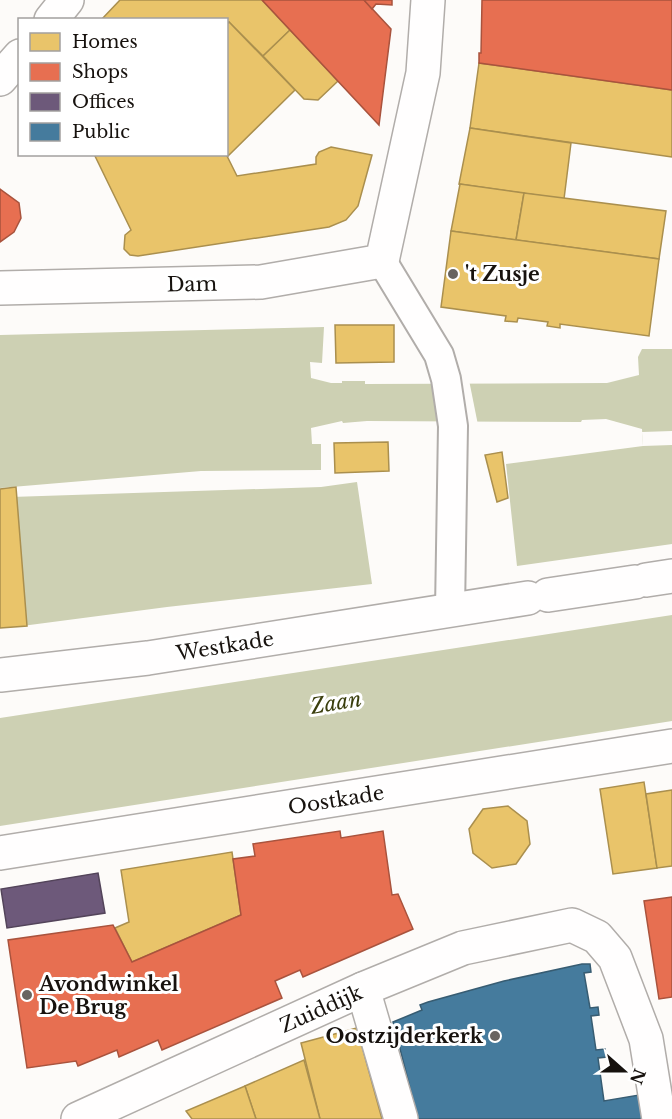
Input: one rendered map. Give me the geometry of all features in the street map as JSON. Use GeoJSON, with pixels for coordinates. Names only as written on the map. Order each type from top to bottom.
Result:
{"type":"FeatureCollection","features":[{"type":"Feature","properties":{"kind":"street"},"geometry":{"type":"LineString","coordinates":[[53,18],[68,0]]}},
{"type":"Feature","properties":{"kind":"street"},"geometry":{"type":"LineString","coordinates":[[382,261],[423,73],[428,0]]}},
{"type":"Feature","properties":{"kind":"street"},"geometry":{"type":"LineString","coordinates":[[0,79],[18,58]]}},
{"type":"Feature","properties":{"kind":"street","name":"Dam"},"geometry":{"type":"LineString","coordinates":[[0,288],[261,282],[382,261]]}},
{"type":"Feature","properties":{"kind":"street","name":"Westkade"},"geometry":{"type":"LineString","coordinates":[[0,675],[148,658],[651,579]]}},
{"type":"Feature","properties":{"kind":"street","name":"Oostkade"},"geometry":{"type":"LineString","coordinates":[[0,853],[672,746]]}},
{"type":"Feature","properties":{"kind":"street","name":"Zuiddijk"},"geometry":{"type":"LineString","coordinates":[[78,1119],[363,989],[463,948],[572,925],[597,937],[615,958],[646,1039],[659,1119]]}},
{"type":"Feature","properties":{"kind":"street"},"geometry":{"type":"LineString","coordinates":[[363,989],[401,1119]]}},
{"type":"Feature","properties":{"kind":"lane"},"geometry":{"type":"LineString","coordinates":[[382,261],[443,367],[453,426],[450,610]]}},
{"type":"Feature","properties":{"kind":"water"},"geometry":{"type":"Polygon","coordinates":[[[324,327],[322,363],[310,362],[311,378],[331,383],[365,381],[365,384],[607,383],[639,375],[638,357],[642,349],[672,349],[672,544],[517,566],[506,464],[643,446],[642,429],[606,419],[582,420],[581,422],[367,421],[343,423],[342,421],[311,428],[312,444],[321,444],[321,470],[201,471],[0,488],[0,335],[324,327]]]}},
{"type":"Feature","properties":{"kind":"water"},"geometry":{"type":"Polygon","coordinates":[[[357,482],[372,584],[22,626],[11,497],[321,487],[357,482]]]}},
{"type":"Feature","properties":{"kind":"water","name":"Zaan"},"geometry":{"type":"Polygon","coordinates":[[[672,615],[672,721],[0,826],[0,718],[672,615]]]}},
{"type":"Feature","properties":{"kind":"pier"},"geometry":{"type":"Polygon","coordinates":[[[431,380],[469,380],[478,425],[440,425],[431,380]]]}},
{"type":"Feature","properties":{"kind":"pier"},"geometry":{"type":"Polygon","coordinates":[[[672,431],[672,445],[643,446],[642,432],[672,431]]]}},
{"type":"Feature","properties":{"kind":"building: Homes"},"geometry":{"type":"Polygon","coordinates":[[[120,0],[262,0],[290,30],[263,56],[228,23],[228,18],[103,18],[120,0]]]}},
{"type":"Feature","properties":{"kind":"building: Homes"},"geometry":{"type":"Polygon","coordinates":[[[228,23],[295,90],[227,157],[228,156],[228,23]]]}},
{"type":"Feature","properties":{"kind":"building: Homes"},"geometry":{"type":"Polygon","coordinates":[[[290,30],[338,81],[318,100],[304,99],[263,56],[290,30]]]}},
{"type":"Feature","properties":{"kind":"building: Homes"},"geometry":{"type":"Polygon","coordinates":[[[479,63],[672,90],[672,157],[470,128],[479,63]]]}},
{"type":"Feature","properties":{"kind":"building: Homes"},"geometry":{"type":"Polygon","coordinates":[[[470,128],[571,143],[564,199],[459,184],[470,128]]]}},
{"type":"Feature","properties":{"kind":"building: Homes"},"geometry":{"type":"Polygon","coordinates":[[[331,147],[372,155],[358,206],[346,220],[329,227],[138,256],[130,255],[124,249],[125,235],[131,230],[95,156],[227,156],[237,176],[316,164],[319,152],[331,147]]]}},
{"type":"Feature","properties":{"kind":"building: Homes"},"geometry":{"type":"Polygon","coordinates":[[[460,184],[524,193],[516,240],[451,231],[460,184]]]}},
{"type":"Feature","properties":{"kind":"building: Homes"},"geometry":{"type":"Polygon","coordinates":[[[524,193],[666,211],[659,259],[516,240],[524,193]]]}},
{"type":"Feature","properties":{"kind":"building: Homes"},"geometry":{"type":"Polygon","coordinates":[[[451,231],[659,259],[649,336],[560,324],[560,328],[547,326],[548,322],[518,318],[517,322],[505,321],[506,316],[441,307],[451,231]]]}},
{"type":"Feature","properties":{"kind":"building: Homes"},"geometry":{"type":"Polygon","coordinates":[[[335,325],[394,325],[394,362],[336,363],[335,325]]]}},
{"type":"Feature","properties":{"kind":"building: Homes"},"geometry":{"type":"Polygon","coordinates":[[[388,442],[389,471],[335,473],[334,443],[388,442]]]}},
{"type":"Feature","properties":{"kind":"building: Homes"},"geometry":{"type":"Polygon","coordinates":[[[502,452],[508,498],[497,502],[485,455],[502,452]]]}},
{"type":"Feature","properties":{"kind":"building: Homes"},"geometry":{"type":"Polygon","coordinates":[[[16,487],[27,626],[0,628],[0,489],[16,487]]]}},
{"type":"Feature","properties":{"kind":"building: Homes"},"geometry":{"type":"Polygon","coordinates":[[[644,782],[657,868],[613,874],[600,789],[644,782]]]}},
{"type":"Feature","properties":{"kind":"building: Homes"},"geometry":{"type":"Polygon","coordinates":[[[672,790],[672,866],[657,868],[646,794],[672,790]]]}},
{"type":"Feature","properties":{"kind":"building: Homes"},"geometry":{"type":"Polygon","coordinates":[[[508,806],[527,821],[530,844],[516,864],[492,868],[473,853],[469,829],[483,809],[508,806]]]}},
{"type":"Feature","properties":{"kind":"building: Homes"},"geometry":{"type":"Polygon","coordinates":[[[232,852],[241,915],[132,962],[115,928],[129,922],[121,870],[232,852]]]}},
{"type":"Feature","properties":{"kind":"building: Homes"},"geometry":{"type":"Polygon","coordinates":[[[357,1028],[382,1119],[320,1119],[301,1043],[357,1028]]]}},
{"type":"Feature","properties":{"kind":"building: Homes"},"geometry":{"type":"Polygon","coordinates":[[[304,1060],[320,1119],[256,1119],[245,1086],[304,1060]]]}},
{"type":"Feature","properties":{"kind":"building: Homes"},"geometry":{"type":"Polygon","coordinates":[[[245,1086],[256,1119],[192,1119],[186,1111],[245,1086]]]}},
{"type":"Feature","properties":{"kind":"building: Shops"},"geometry":{"type":"Polygon","coordinates":[[[262,0],[364,0],[391,29],[379,125],[262,0]]]}},
{"type":"Feature","properties":{"kind":"building: Shops"},"geometry":{"type":"Polygon","coordinates":[[[364,0],[392,0],[392,5],[376,4],[372,9],[364,0]]]}},
{"type":"Feature","properties":{"kind":"building: Shops"},"geometry":{"type":"Polygon","coordinates":[[[482,0],[672,0],[672,90],[479,63],[482,0]]]}},
{"type":"Feature","properties":{"kind":"building: Shops"},"geometry":{"type":"Polygon","coordinates":[[[0,189],[19,203],[21,218],[14,232],[0,242],[0,189]]]}},
{"type":"Feature","properties":{"kind":"building: Shops"},"geometry":{"type":"Polygon","coordinates":[[[340,831],[341,838],[383,831],[392,895],[398,894],[413,929],[303,977],[300,970],[275,981],[282,998],[162,1050],[158,1040],[119,1057],[117,1050],[78,1066],[76,1061],[27,1068],[8,940],[113,925],[132,962],[241,915],[233,859],[255,856],[253,844],[340,831]]]}},
{"type":"Feature","properties":{"kind":"building: Shops"},"geometry":{"type":"Polygon","coordinates":[[[672,897],[672,997],[659,999],[644,901],[672,897]]]}},
{"type":"Feature","properties":{"kind":"building: Offices"},"geometry":{"type":"Polygon","coordinates":[[[98,873],[105,913],[7,928],[1,889],[98,873]]]}},
{"type":"Feature","properties":{"kind":"building: Public","name":"Oostzijderkerk"},"geometry":{"type":"Polygon","coordinates":[[[590,964],[591,972],[584,973],[590,1008],[598,1007],[599,1015],[591,1016],[596,1050],[605,1049],[607,1057],[598,1058],[604,1101],[639,1095],[643,1119],[418,1119],[393,1022],[422,1010],[420,1005],[428,1002],[504,981],[590,964]]]}},
{"type":"Feature","properties":{"kind":"place","name":"'t Zusje"},"geometry":{"type":"Point","coordinates":[453,274]}},
{"type":"Feature","properties":{"kind":"place","name":"Avondwinkel De Brug"},"geometry":{"type":"Point","coordinates":[27,995]}},
{"type":"Feature","properties":{"kind":"place","name":"Oostzijderkerk"},"geometry":{"type":"Point","coordinates":[495,1036]}}]}
